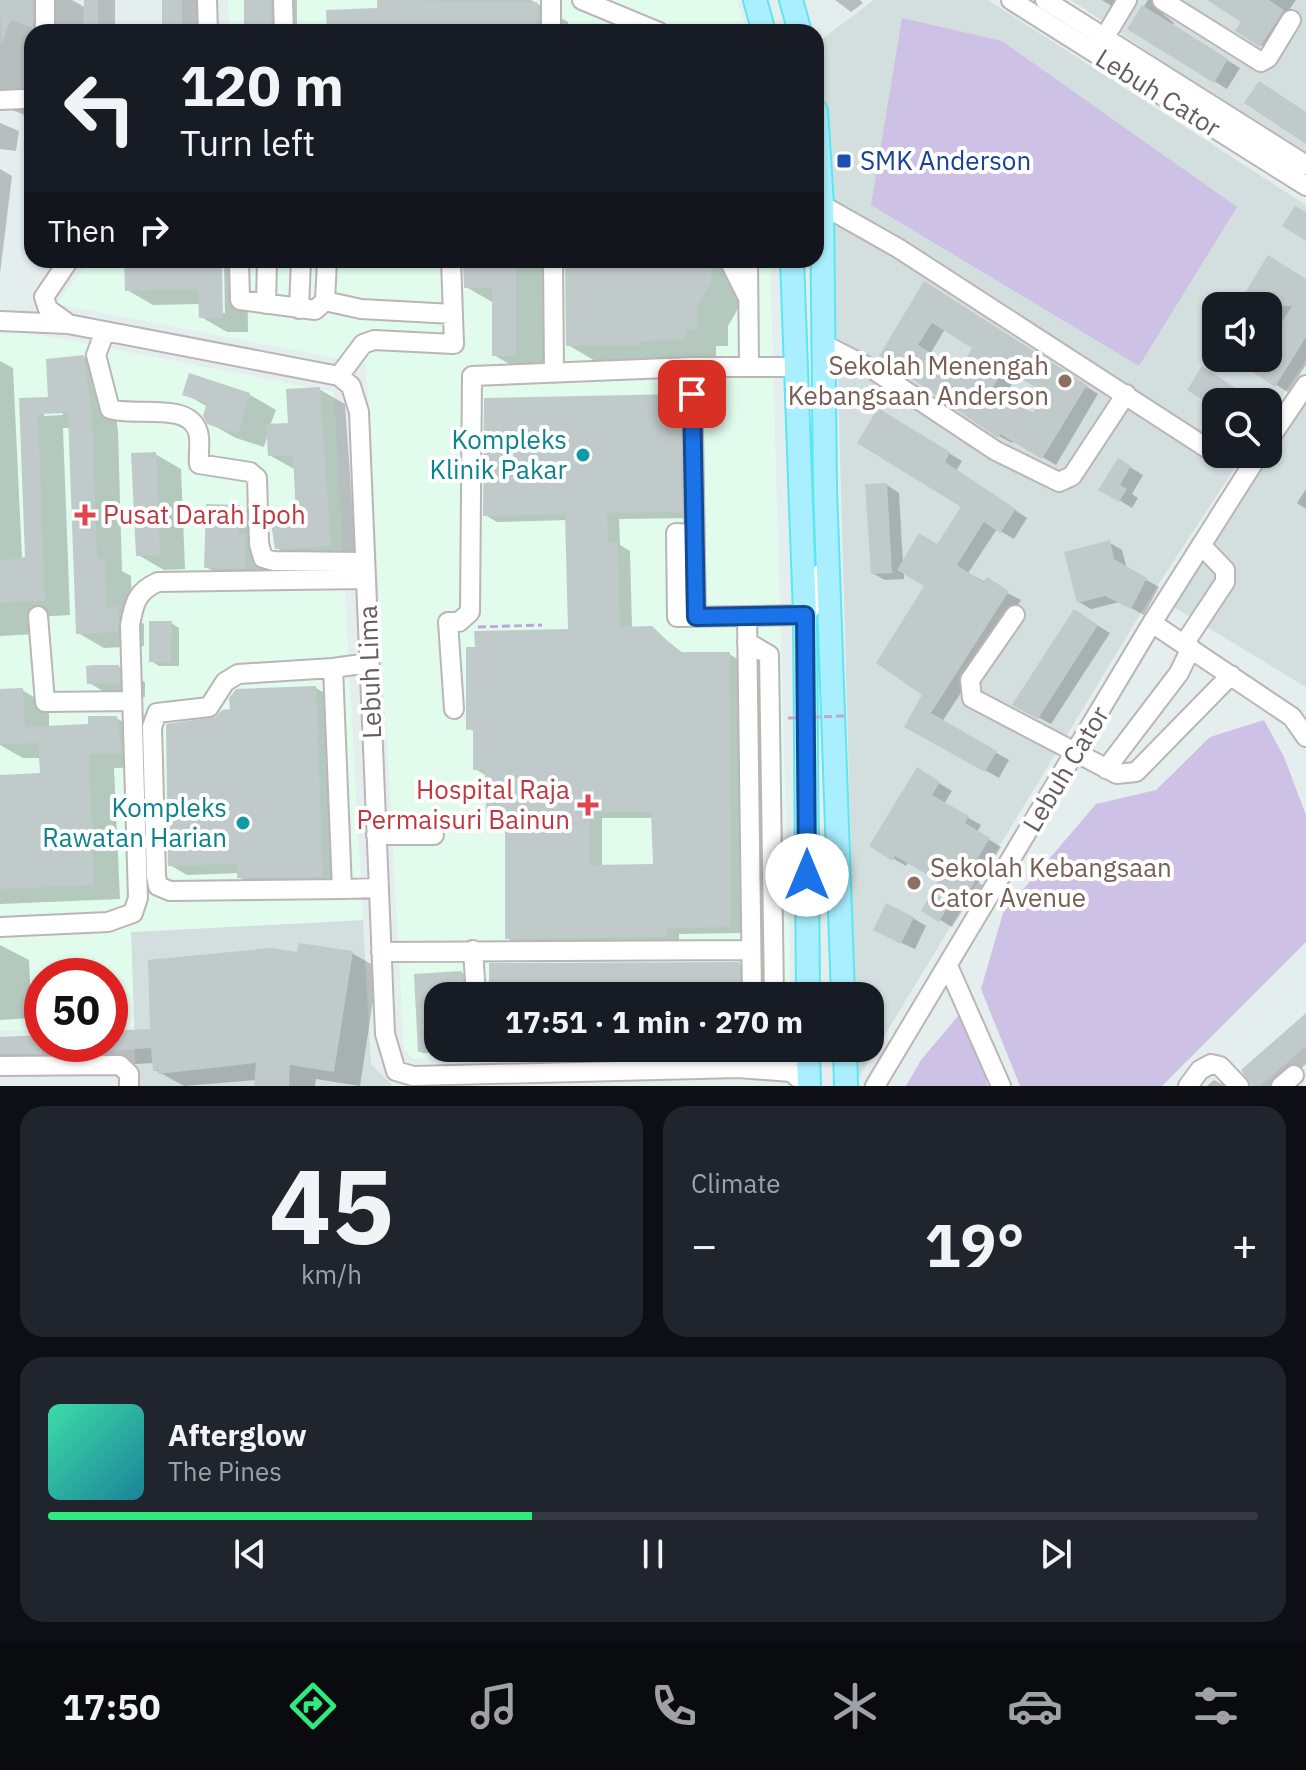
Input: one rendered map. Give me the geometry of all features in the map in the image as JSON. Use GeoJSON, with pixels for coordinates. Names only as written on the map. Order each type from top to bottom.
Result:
{"type":"FeatureCollection","features":[{"type":"Feature","properties":{"kind":"main road"},"geometry":{"type":"LineString","coordinates":[[755,0],[762,24]]}},
{"type":"Feature","properties":{"kind":"main road"},"geometry":{"type":"LineString","coordinates":[[791,0],[798,24]]}},
{"type":"Feature","properties":{"kind":"main road"},"geometry":{"type":"LineString","coordinates":[[792,268],[805,615],[808,982]]}},
{"type":"Feature","properties":{"kind":"main road"},"geometry":{"type":"LineString","coordinates":[[823,268],[825,488],[843,982]]}},
{"type":"Feature","properties":{"kind":"main road"},"geometry":{"type":"LineString","coordinates":[[808,1062],[808,1086]]}},
{"type":"Feature","properties":{"kind":"main road"},"geometry":{"type":"LineString","coordinates":[[845,1062],[846,1086]]}},
{"type":"Feature","properties":{"kind":"street"},"geometry":{"type":"LineString","coordinates":[[45,0],[45,24]]}},
{"type":"Feature","properties":{"kind":"street"},"geometry":{"type":"LineString","coordinates":[[207,0],[208,24]]}},
{"type":"Feature","properties":{"kind":"street"},"geometry":{"type":"LineString","coordinates":[[283,0],[284,24]]}},
{"type":"Feature","properties":{"kind":"street"},"geometry":{"type":"LineString","coordinates":[[551,0],[551,24]]}},
{"type":"Feature","properties":{"kind":"street"},"geometry":{"type":"LineString","coordinates":[[582,0],[640,24]]}},
{"type":"Feature","properties":{"kind":"street","name":"Lebuh Cator"},"geometry":{"type":"LineString","coordinates":[[1011,0],[1306,186]]}},
{"type":"Feature","properties":{"kind":"street","name":"Lebuh Cator"},"geometry":{"type":"LineString","coordinates":[[1045,0],[1306,165]]}},
{"type":"Feature","properties":{"kind":"street"},"geometry":{"type":"LineString","coordinates":[[1094,54],[1127,0]]}},
{"type":"Feature","properties":{"kind":"street"},"geometry":{"type":"LineString","coordinates":[[1162,0],[1261,62],[1268,58],[1291,20]]}},
{"type":"Feature","properties":{"kind":"street"},"geometry":{"type":"LineString","coordinates":[[0,100],[23,99]]}},
{"type":"Feature","properties":{"kind":"street"},"geometry":{"type":"LineString","coordinates":[[824,206],[898,248],[1202,445]]}},
{"type":"Feature","properties":{"kind":"street"},"geometry":{"type":"LineString","coordinates":[[5,320],[46,292],[63,268]]}},
{"type":"Feature","properties":{"kind":"street"},"geometry":{"type":"LineString","coordinates":[[239,268],[240,300],[315,310],[325,301],[327,268]]}},
{"type":"Feature","properties":{"kind":"street"},"geometry":{"type":"LineString","coordinates":[[266,304],[267,268]]}},
{"type":"Feature","properties":{"kind":"street"},"geometry":{"type":"LineString","coordinates":[[299,309],[301,268]]}},
{"type":"Feature","properties":{"kind":"street"},"geometry":{"type":"LineString","coordinates":[[5,320],[68,324],[339,376],[363,344],[374,340],[454,344],[451,268]]}},
{"type":"Feature","properties":{"kind":"street"},"geometry":{"type":"LineString","coordinates":[[553,268],[554,373]]}},
{"type":"Feature","properties":{"kind":"street"},"geometry":{"type":"LineString","coordinates":[[733,268],[748,298]]}},
{"type":"Feature","properties":{"kind":"street"},"geometry":{"type":"LineString","coordinates":[[748,268],[749,367]]}},
{"type":"Feature","properties":{"kind":"street"},"geometry":{"type":"LineString","coordinates":[[46,292],[48,309],[68,324]]}},
{"type":"Feature","properties":{"kind":"street"},"geometry":{"type":"LineString","coordinates":[[325,301],[361,309],[453,314]]}},
{"type":"Feature","properties":{"kind":"street"},"geometry":{"type":"LineString","coordinates":[[105,331],[96,355],[110,409],[178,414],[190,419],[199,435],[199,464],[250,472],[257,478],[259,544],[263,558],[365,571]]}},
{"type":"Feature","properties":{"kind":"street"},"geometry":{"type":"LineString","coordinates":[[825,345],[874,370],[996,451],[1059,482],[1072,476],[1126,394]]}},
{"type":"Feature","properties":{"kind":"street"},"geometry":{"type":"LineString","coordinates":[[692,367],[685,534],[677,617],[805,615],[819,598],[825,488]]}},
{"type":"Feature","properties":{"kind":"street"},"geometry":{"type":"LineString","coordinates":[[454,709],[448,622],[467,618],[470,612],[472,376],[692,367],[796,367]]}},
{"type":"Feature","properties":{"kind":"street","name":"Lebuh Lima"},"geometry":{"type":"LineString","coordinates":[[339,376],[351,386],[357,399],[385,1034],[396,1071],[413,1076],[607,1078],[666,1077],[738,1068],[791,1072],[808,1086]]}},
{"type":"Feature","properties":{"kind":"street"},"geometry":{"type":"LineString","coordinates":[[1282,420],[1306,385]]}},
{"type":"Feature","properties":{"kind":"street"},"geometry":{"type":"LineString","coordinates":[[1238,468],[1246,473]]}},
{"type":"Feature","properties":{"kind":"street","name":"Lebuh Cator"},"geometry":{"type":"LineString","coordinates":[[875,1086],[1152,623],[1249,468]]}},
{"type":"Feature","properties":{"kind":"street"},"geometry":{"type":"LineString","coordinates":[[685,534],[696,617]]}},
{"type":"Feature","properties":{"kind":"street"},"geometry":{"type":"LineString","coordinates":[[1106,769],[1179,673],[1187,646],[1225,582],[1225,570],[1201,545]]}},
{"type":"Feature","properties":{"kind":"street"},"geometry":{"type":"LineString","coordinates":[[0,927],[108,922],[133,913],[138,898],[130,625],[135,599],[145,587],[158,582],[365,571]]}},
{"type":"Feature","properties":{"kind":"street"},"geometry":{"type":"LineString","coordinates":[[1015,615],[970,680],[972,698],[1117,774],[1136,772],[1231,675]]}},
{"type":"Feature","properties":{"kind":"street"},"geometry":{"type":"LineString","coordinates":[[38,616],[45,702],[132,701]]}},
{"type":"Feature","properties":{"kind":"street"},"geometry":{"type":"LineString","coordinates":[[747,616],[751,982]]}},
{"type":"Feature","properties":{"kind":"street"},"geometry":{"type":"LineString","coordinates":[[1152,623],[1292,717],[1306,737]]}},
{"type":"Feature","properties":{"kind":"street"},"geometry":{"type":"LineString","coordinates":[[747,642],[769,655],[774,982]]}},
{"type":"Feature","properties":{"kind":"street"},"geometry":{"type":"LineString","coordinates":[[369,663],[238,674],[225,682],[209,707],[157,713],[152,727],[156,876],[158,886],[170,891],[379,888]]}},
{"type":"Feature","properties":{"kind":"street"},"geometry":{"type":"LineString","coordinates":[[333,668],[342,889]]}},
{"type":"Feature","properties":{"kind":"street"},"geometry":{"type":"LineString","coordinates":[[376,835],[434,835]]}},
{"type":"Feature","properties":{"kind":"street"},"geometry":{"type":"LineString","coordinates":[[473,950],[475,982]]}},
{"type":"Feature","properties":{"kind":"street"},"geometry":{"type":"LineString","coordinates":[[381,952],[750,950]]}},
{"type":"Feature","properties":{"kind":"street"},"geometry":{"type":"LineString","coordinates":[[948,966],[1001,1086]]}},
{"type":"Feature","properties":{"kind":"street"},"geometry":{"type":"LineString","coordinates":[[738,1068],[743,1062]]}},
{"type":"Feature","properties":{"kind":"street"},"geometry":{"type":"LineString","coordinates":[[1188,1086],[1211,1064],[1220,1066],[1239,1086]]}},
{"type":"Feature","properties":{"kind":"street"},"geometry":{"type":"LineString","coordinates":[[0,1066],[120,1065],[129,1074],[129,1086]]}},
{"type":"Feature","properties":{"kind":"path"},"geometry":{"type":"LineString","coordinates":[[467,618],[471,626],[479,627],[542,625]]}},
{"type":"Feature","properties":{"kind":"path"},"geometry":{"type":"LineString","coordinates":[[788,718],[845,716]]}},
{"type":"Feature","properties":{"kind":"shaded area"},"geometry":{"type":"Polygon","coordinates":[[[228,0],[737,0],[744,24],[229,24],[228,0]]]}},
{"type":"Feature","properties":{"kind":"shaded area","name":"Sekolah Menengah Kebangsaan Anderson"},"geometry":{"type":"Polygon","coordinates":[[[874,0],[988,0],[1306,205],[1306,360],[1282,397],[1282,388],[1202,388],[1202,468],[1235,468],[1158,585],[884,1036],[884,982],[855,982],[833,201],[824,106],[824,38],[874,0]]]}},
{"type":"Feature","properties":{"kind":"shaded area"},"geometry":{"type":"Polygon","coordinates":[[[1071,0],[1306,0],[1306,158],[1071,0]]]}},
{"type":"Feature","properties":{"kind":"shaded area"},"geometry":{"type":"Polygon","coordinates":[[[902,18],[1002,41],[1237,207],[1139,366],[871,205],[902,18]]]}},
{"type":"Feature","properties":{"kind":"shaded area","name":"Hospital Raja Permaisuri Bainun"},"geometry":{"type":"Polygon","coordinates":[[[84,268],[770,268],[791,982],[424,982],[424,1059],[414,1059],[404,1049],[366,364],[56,304],[84,268]]]}},
{"type":"Feature","properties":{"kind":"shaded area","name":"Hospital Raja Permaisuri Bainun"},"geometry":{"type":"Polygon","coordinates":[[[25,332],[334,392],[363,920],[131,932],[134,1027],[128,1027],[128,958],[24,958],[24,1030],[0,1031],[0,334],[25,332]]]}},
{"type":"Feature","properties":{"kind":"shaded area"},"geometry":{"type":"Polygon","coordinates":[[[1306,401],[1306,687],[1174,607],[1263,468],[1282,468],[1282,438],[1306,401]]]}},
{"type":"Feature","properties":{"kind":"shaded area"},"geometry":{"type":"Polygon","coordinates":[[[1264,720],[1284,757],[1306,815],[1306,942],[1162,1086],[1020,1086],[981,989],[1003,913],[1096,804],[1156,790],[1210,737],[1264,720]]]}},
{"type":"Feature","properties":{"kind":"shaded area"},"geometry":{"type":"Polygon","coordinates":[[[363,920],[371,1064],[393,1086],[136,1086],[131,932],[363,920]]]}},
{"type":"Feature","properties":{"kind":"shaded area"},"geometry":{"type":"Polygon","coordinates":[[[963,1010],[988,1086],[906,1086],[921,1060],[963,1010]]]}},
{"type":"Feature","properties":{"kind":"shaded area","name":"Sekolah Menengah Kebangsaan Anderson"},"geometry":{"type":"Polygon","coordinates":[[[857,1062],[868,1062],[858,1079],[857,1062]]]}},
{"type":"Feature","properties":{"kind":"building"},"geometry":{"type":"Polygon","coordinates":[[[0,0],[33,0],[33,24],[11,20],[1,45],[0,0]]]}},
{"type":"Feature","properties":{"kind":"building"},"geometry":{"type":"Polygon","coordinates":[[[84,0],[98,0],[98,24],[83,24],[84,0]]]}},
{"type":"Feature","properties":{"kind":"building"},"geometry":{"type":"Polygon","coordinates":[[[162,0],[182,0],[182,24],[162,24],[162,0]]]}},
{"type":"Feature","properties":{"kind":"building"},"geometry":{"type":"Polygon","coordinates":[[[244,0],[271,0],[271,24],[244,24],[244,0]]]}},
{"type":"Feature","properties":{"kind":"building"},"geometry":{"type":"Polygon","coordinates":[[[377,0],[537,2],[537,24],[327,24],[326,10],[377,8],[377,0]]]}},
{"type":"Feature","properties":{"kind":"building"},"geometry":{"type":"Polygon","coordinates":[[[1207,0],[1269,0],[1284,10],[1260,47],[1235,31],[1241,22],[1207,0]]]}},
{"type":"Feature","properties":{"kind":"building"},"geometry":{"type":"Polygon","coordinates":[[[1142,5],[1228,59],[1214,83],[1127,29],[1142,5]]]}},
{"type":"Feature","properties":{"kind":"building"},"geometry":{"type":"Polygon","coordinates":[[[1259,81],[1306,112],[1306,144],[1244,103],[1259,81]]]}},
{"type":"Feature","properties":{"kind":"building"},"geometry":{"type":"Polygon","coordinates":[[[1295,206],[1306,212],[1306,241],[1282,226],[1295,206]]]}},
{"type":"Feature","properties":{"kind":"building"},"geometry":{"type":"Polygon","coordinates":[[[1268,255],[1306,279],[1306,337],[1275,387],[1252,372],[1282,372],[1282,322],[1292,306],[1282,306],[1282,292],[1246,292],[1268,255]]]}},
{"type":"Feature","properties":{"kind":"building"},"geometry":{"type":"Polygon","coordinates":[[[124,268],[222,268],[223,318],[199,318],[198,289],[125,291],[124,268]]]}},
{"type":"Feature","properties":{"kind":"building"},"geometry":{"type":"Polygon","coordinates":[[[463,268],[516,268],[516,356],[492,356],[492,288],[464,288],[463,268]]]}},
{"type":"Feature","properties":{"kind":"building"},"geometry":{"type":"Polygon","coordinates":[[[565,268],[712,268],[711,281],[697,307],[697,329],[685,329],[685,340],[641,341],[637,346],[566,346],[565,268]]]}},
{"type":"Feature","properties":{"kind":"building"},"geometry":{"type":"Polygon","coordinates":[[[924,281],[1087,385],[1042,459],[1000,434],[998,438],[879,356],[924,281]],[[932,323],[918,345],[959,370],[972,348],[932,323]],[[1004,368],[992,389],[1033,413],[1045,393],[1004,368]]]}},
{"type":"Feature","properties":{"kind":"building"},"geometry":{"type":"Polygon","coordinates":[[[84,355],[92,415],[97,559],[105,559],[107,607],[119,607],[118,632],[76,634],[68,413],[38,414],[45,601],[0,603],[0,561],[25,557],[19,398],[48,397],[46,359],[84,355]]]}},
{"type":"Feature","properties":{"kind":"building"},"geometry":{"type":"Polygon","coordinates":[[[1202,366],[1202,372],[1211,372],[1236,388],[1202,388],[1202,400],[1187,390],[1202,366]]]}},
{"type":"Feature","properties":{"kind":"building"},"geometry":{"type":"Polygon","coordinates":[[[189,373],[250,393],[238,434],[207,424],[203,416],[207,403],[182,395],[189,373]]]}},
{"type":"Feature","properties":{"kind":"building"},"geometry":{"type":"Polygon","coordinates":[[[320,387],[331,546],[275,549],[270,517],[296,515],[293,455],[268,456],[266,424],[288,423],[286,389],[320,387]]]}},
{"type":"Feature","properties":{"kind":"building"},"geometry":{"type":"Polygon","coordinates":[[[680,394],[682,512],[607,513],[608,542],[618,542],[620,627],[652,626],[679,652],[730,652],[731,927],[667,928],[668,937],[505,939],[505,813],[486,813],[485,769],[473,770],[473,729],[466,730],[466,647],[475,647],[474,631],[568,629],[565,514],[483,516],[484,398],[680,394]],[[590,812],[590,865],[653,864],[651,812],[590,812]]]}},
{"type":"Feature","properties":{"kind":"building"},"geometry":{"type":"Polygon","coordinates":[[[878,408],[950,452],[945,462],[1016,509],[1000,533],[984,522],[957,565],[983,582],[987,577],[1009,591],[931,713],[997,751],[985,772],[904,727],[922,695],[876,663],[924,586],[897,570],[919,533],[937,544],[961,507],[857,443],[878,408]]]}},
{"type":"Feature","properties":{"kind":"building"},"geometry":{"type":"Polygon","coordinates":[[[156,452],[160,555],[136,556],[131,453],[156,452]]]}},
{"type":"Feature","properties":{"kind":"building"},"geometry":{"type":"Polygon","coordinates":[[[1118,458],[1131,466],[1120,485],[1127,489],[1119,502],[1098,490],[1118,458]]]}},
{"type":"Feature","properties":{"kind":"building"},"geometry":{"type":"Polygon","coordinates":[[[887,483],[892,573],[871,574],[865,484],[887,483]]]}},
{"type":"Feature","properties":{"kind":"building"},"geometry":{"type":"Polygon","coordinates":[[[206,504],[240,505],[239,534],[246,534],[245,569],[204,568],[206,504]]]}},
{"type":"Feature","properties":{"kind":"building"},"geometry":{"type":"Polygon","coordinates":[[[1110,540],[1114,559],[1147,578],[1131,609],[1105,596],[1077,603],[1064,552],[1110,540]]]}},
{"type":"Feature","properties":{"kind":"building"},"geometry":{"type":"Polygon","coordinates":[[[1074,609],[1098,625],[1038,719],[1012,705],[1074,609]]]}},
{"type":"Feature","properties":{"kind":"building"},"geometry":{"type":"Polygon","coordinates":[[[149,621],[172,621],[171,662],[149,662],[149,621]]]}},
{"type":"Feature","properties":{"kind":"building"},"geometry":{"type":"Polygon","coordinates":[[[119,665],[120,683],[87,684],[86,666],[119,665]]]}},
{"type":"Feature","properties":{"kind":"building","name":"Kompleks Rawatan Harian"},"geometry":{"type":"Polygon","coordinates":[[[316,686],[323,877],[237,878],[237,864],[168,866],[166,724],[215,717],[222,710],[230,709],[229,698],[236,689],[316,686]]]}},
{"type":"Feature","properties":{"kind":"building"},"geometry":{"type":"Polygon","coordinates":[[[23,688],[25,727],[88,724],[88,716],[117,716],[122,753],[89,754],[94,885],[0,889],[0,775],[40,773],[38,743],[0,744],[0,689],[23,688]]]}},
{"type":"Feature","properties":{"kind":"building"},"geometry":{"type":"Polygon","coordinates":[[[917,767],[940,782],[932,795],[969,816],[965,823],[990,838],[968,874],[976,880],[967,895],[959,889],[939,922],[921,911],[938,881],[895,856],[892,861],[869,846],[917,767]]]}},
{"type":"Feature","properties":{"kind":"building"},"geometry":{"type":"Polygon","coordinates":[[[886,903],[914,917],[901,944],[873,930],[886,903]]]}},
{"type":"Feature","properties":{"kind":"building"},"geometry":{"type":"Polygon","coordinates":[[[299,943],[353,951],[334,1072],[290,1065],[289,1086],[254,1086],[256,1063],[158,1074],[158,1070],[153,1071],[151,1048],[128,1050],[128,1030],[150,1029],[148,960],[270,948],[297,952],[299,943]]]}},
{"type":"Feature","properties":{"kind":"building"},"geometry":{"type":"Polygon","coordinates":[[[740,962],[740,982],[489,982],[489,963],[740,962]]]}},
{"type":"Feature","properties":{"kind":"building"},"geometry":{"type":"Polygon","coordinates":[[[462,971],[463,982],[424,982],[424,1052],[418,1052],[414,974],[462,971]]]}},
{"type":"Feature","properties":{"kind":"building"},"geometry":{"type":"Polygon","coordinates":[[[1306,1013],[1306,1046],[1260,1086],[1251,1086],[1241,1070],[1306,1013]]]}},
{"type":"Feature","properties":{"kind":"building"},"geometry":{"type":"Polygon","coordinates":[[[24,1036],[24,1054],[0,1054],[0,1037],[24,1036]]]}},
{"type":"Feature","properties":{"kind":"place","name":"SMK Anderson"},"geometry":{"type":"Point","coordinates":[844,161]}},
{"type":"Feature","properties":{"kind":"place","name":"Sekolah Menengah Kebangsaan Anderson"},"geometry":{"type":"Point","coordinates":[1065,381]}},
{"type":"Feature","properties":{"kind":"place","name":"Kompleks Klinik Pakar"},"geometry":{"type":"Point","coordinates":[583,455]}},
{"type":"Feature","properties":{"kind":"place","name":"Pusat Darah Ipoh"},"geometry":{"type":"Point","coordinates":[85,515]}},
{"type":"Feature","properties":{"kind":"place","name":"Hospital Raja Permaisuri Bainun"},"geometry":{"type":"Point","coordinates":[588,805]}},
{"type":"Feature","properties":{"kind":"place","name":"Kompleks Rawatan Harian"},"geometry":{"type":"Point","coordinates":[243,823]}},
{"type":"Feature","properties":{"kind":"place","name":"Sekolah Kebangsaan Cator Avenue"},"geometry":{"type":"Point","coordinates":[914,883]}},
{"type":"Feature","properties":{"kind":"route"},"geometry":{"type":"LineString","coordinates":[[692,394],[696,617],[805,615],[807,875]]}}]}
